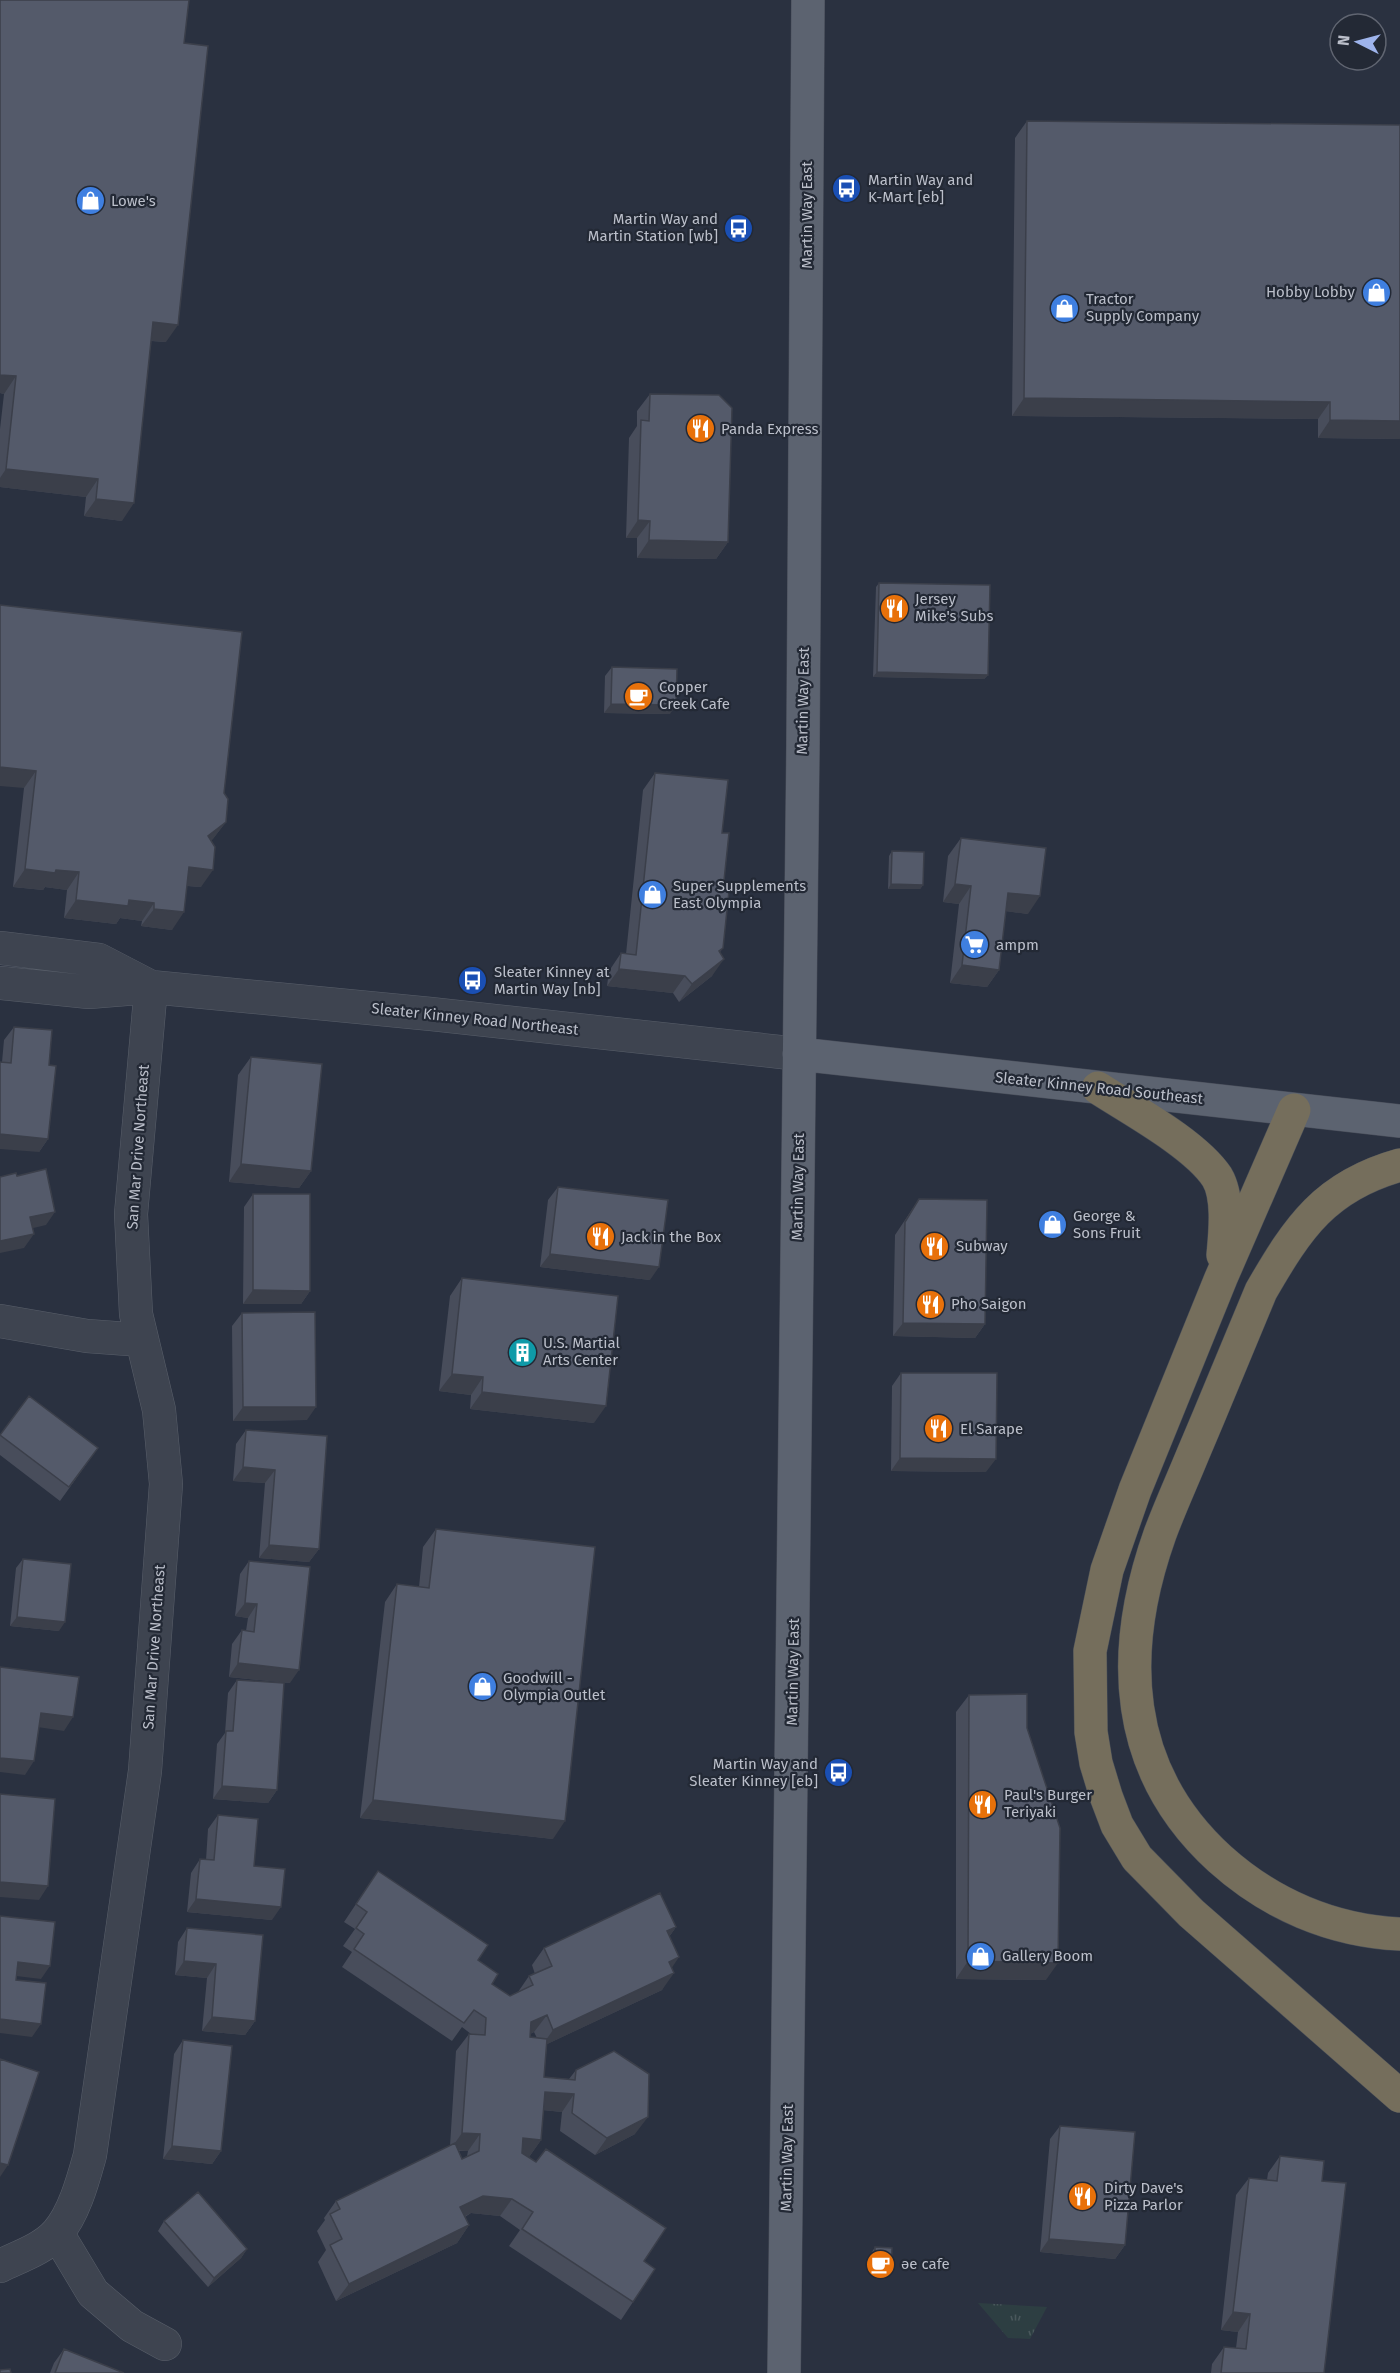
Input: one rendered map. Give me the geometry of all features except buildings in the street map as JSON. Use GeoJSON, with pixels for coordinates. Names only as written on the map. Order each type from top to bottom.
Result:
{"type":"FeatureCollection","features":[{"type":"Feature","properties":{"kind":"highway"},"geometry":{"type":"LineString","coordinates":[[1098,1088],[1176,1139],[1196,1155],[1218,1178],[1227,1216],[1221,1278]]}},
{"type":"Feature","properties":{"kind":"highway"},"geometry":{"type":"LineString","coordinates":[[1294,1110],[1221,1278],[1135,1490],[1107,1570],[1090,1651],[1091,1732],[1096,1763],[1117,1825],[1137,1858],[1163,1887],[1279,1992],[1400,2096]]}},
{"type":"Feature","properties":{"kind":"highway"},"geometry":{"type":"LineString","coordinates":[[1400,1165],[1361,1178],[1329,1198],[1312,1215],[1277,1263],[1261,1291],[1161,1533],[1139,1612],[1134,1649],[1134,1691],[1143,1735],[1158,1776],[1179,1814],[1205,1845],[1236,1874],[1264,1893],[1297,1910],[1326,1921],[1400,1934]]}},
{"type":"Feature","properties":{"kind":"main road","name":"Martin Way East"},"geometry":{"type":"LineString","coordinates":[[784,2373],[808,0]]}},
{"type":"Feature","properties":{"kind":"main road","name":"Sleater Kinney Road Southeast"},"geometry":{"type":"LineString","coordinates":[[799,1054],[1400,1121]]}},
{"type":"Feature","properties":{"kind":"street","name":"Sleater Kinney Road Northeast"},"geometry":{"type":"LineString","coordinates":[[0,948],[99,960],[151,987]]}},
{"type":"Feature","properties":{"kind":"street","name":"Sleater Kinney Road Northeast"},"geometry":{"type":"LineString","coordinates":[[0,983],[89,992],[151,987],[431,1014],[799,1054]]}},
{"type":"Feature","properties":{"kind":"street","name":"San Mar Drive Northeast"},"geometry":{"type":"LineString","coordinates":[[0,2266],[40,2247],[57,2233],[79,2194],[90,2155],[145,1771],[166,1484],[159,1410],[136,1314],[131,1214],[151,987]]}},
{"type":"Feature","properties":{"kind":"street"},"geometry":{"type":"LineString","coordinates":[[0,1322],[87,1336],[142,1340]]}},
{"type":"Feature","properties":{"kind":"street"},"geometry":{"type":"LineString","coordinates":[[57,2233],[93,2293],[132,2326],[165,2344]]}},
{"type":"Feature","properties":{"kind":"green space"},"geometry":{"type":"Polygon","coordinates":[[[978,2303],[1047,2307],[1030,2339],[1008,2338],[978,2303]]]}},
{"type":"Feature","properties":{"kind":"place","name":"Martin Way and K-Mart [eb]"},"geometry":{"type":"Point","coordinates":[847,189]}},
{"type":"Feature","properties":{"kind":"place","name":"Lowe's"},"geometry":{"type":"Point","coordinates":[90,201]}},
{"type":"Feature","properties":{"kind":"place","name":"Martin Way and Martin Station [wb]"},"geometry":{"type":"Point","coordinates":[739,228]}},
{"type":"Feature","properties":{"kind":"place","name":"Hobby Lobby"},"geometry":{"type":"Point","coordinates":[1376,292]}},
{"type":"Feature","properties":{"kind":"place","name":"Tractor Supply Company"},"geometry":{"type":"Point","coordinates":[1065,308]}},
{"type":"Feature","properties":{"kind":"place","name":"Panda Express"},"geometry":{"type":"Point","coordinates":[700,429]}},
{"type":"Feature","properties":{"kind":"place","name":"Jersey Mike's Subs"},"geometry":{"type":"Point","coordinates":[894,608]}},
{"type":"Feature","properties":{"kind":"place","name":"Copper Creek Cafe"},"geometry":{"type":"Point","coordinates":[638,696]}},
{"type":"Feature","properties":{"kind":"place","name":"Super Supplements East Olympia"},"geometry":{"type":"Point","coordinates":[652,895]}},
{"type":"Feature","properties":{"kind":"place","name":"ampm"},"geometry":{"type":"Point","coordinates":[975,945]}},
{"type":"Feature","properties":{"kind":"place","name":"Sleater Kinney at Martin Way [nb]"},"geometry":{"type":"Point","coordinates":[473,981]}},
{"type":"Feature","properties":{"kind":"place","name":"George & Sons Fruit"},"geometry":{"type":"Point","coordinates":[1052,1225]}},
{"type":"Feature","properties":{"kind":"place","name":"Jack in the Box"},"geometry":{"type":"Point","coordinates":[600,1237]}},
{"type":"Feature","properties":{"kind":"place","name":"Subway"},"geometry":{"type":"Point","coordinates":[935,1246]}},
{"type":"Feature","properties":{"kind":"place","name":"Pho Saigon"},"geometry":{"type":"Point","coordinates":[930,1304]}},
{"type":"Feature","properties":{"kind":"place","name":"U.S. Martial Arts Center"},"geometry":{"type":"Point","coordinates":[522,1352]}},
{"type":"Feature","properties":{"kind":"place","name":"El Sarape"},"geometry":{"type":"Point","coordinates":[939,1429]}},
{"type":"Feature","properties":{"kind":"place","name":"Goodwill - Olympia Outlet"},"geometry":{"type":"Point","coordinates":[482,1687]}},
{"type":"Feature","properties":{"kind":"place","name":"Martin Way and Sleater Kinney [eb]"},"geometry":{"type":"Point","coordinates":[839,1773]}},
{"type":"Feature","properties":{"kind":"place","name":"Paul's Burger Teriyaki"},"geometry":{"type":"Point","coordinates":[983,1804]}},
{"type":"Feature","properties":{"kind":"place","name":"Gallery Boom"},"geometry":{"type":"Point","coordinates":[981,1956]}},
{"type":"Feature","properties":{"kind":"place","name":"Dirty Dave's Pizza Parlor"},"geometry":{"type":"Point","coordinates":[1083,2197]}},
{"type":"Feature","properties":{"kind":"place","name":"əe cafe"},"geometry":{"type":"Point","coordinates":[880,2264]}}]}
